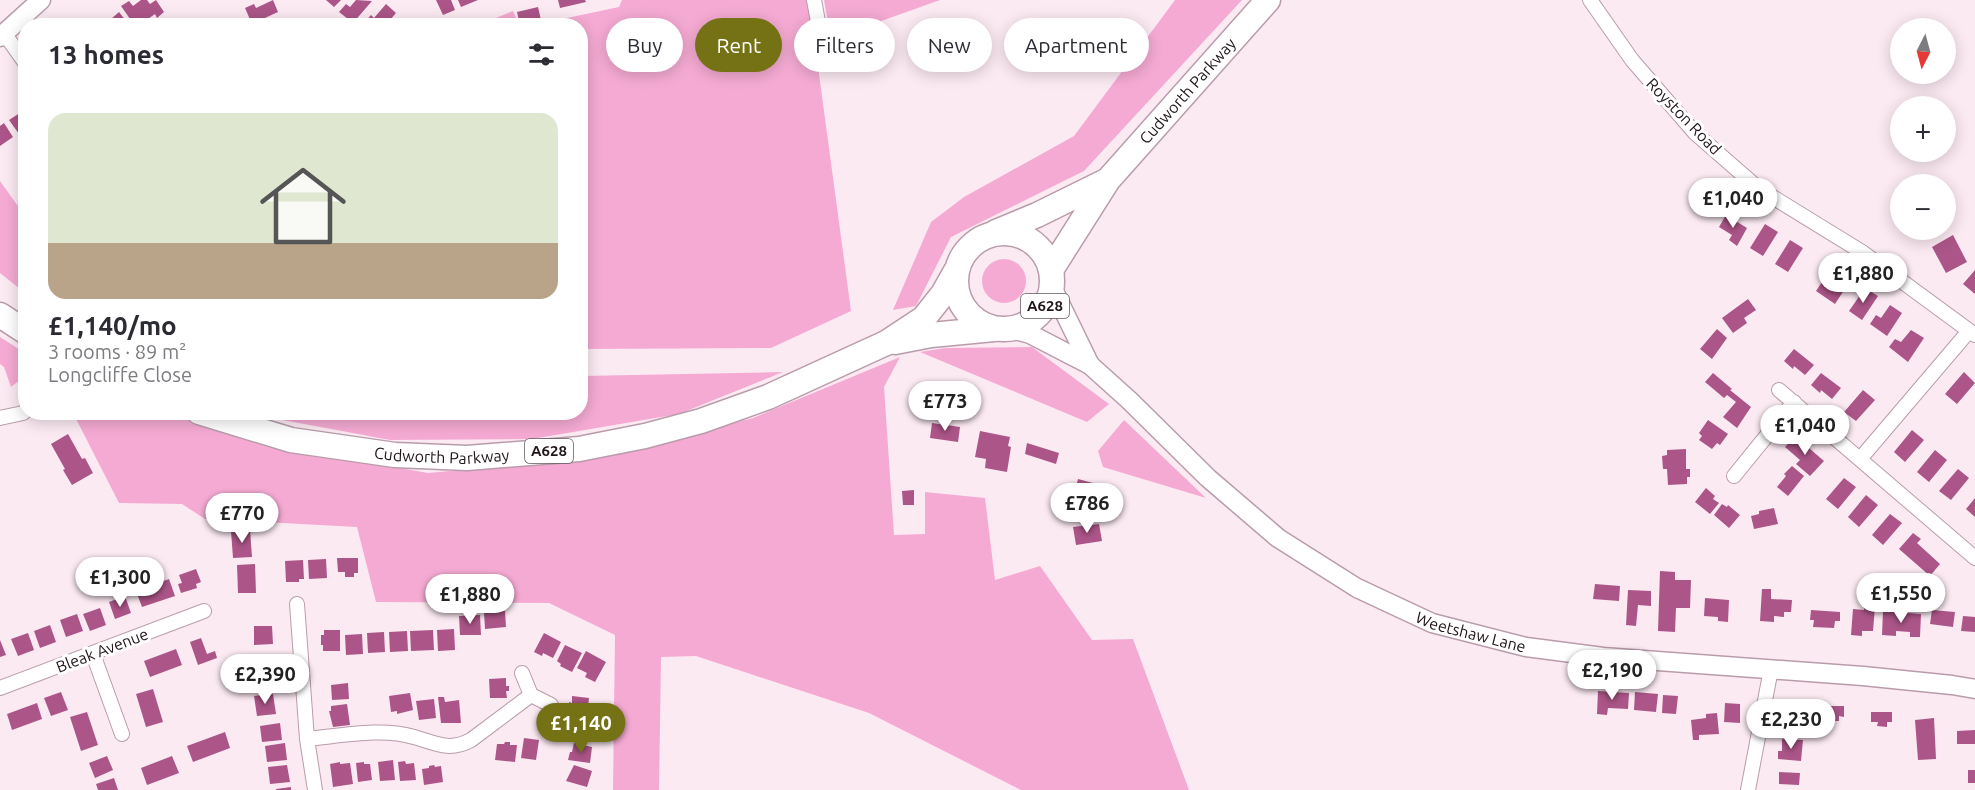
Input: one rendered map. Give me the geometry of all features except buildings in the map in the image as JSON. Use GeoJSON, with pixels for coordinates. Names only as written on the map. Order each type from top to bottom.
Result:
{"type":"FeatureCollection","features":[{"type":"Feature","properties":{"kind":"highway","name":"Cudworth Parkway"},"geometry":{"type":"LineString","coordinates":[[886,343],[1003,329],[1027,324],[1039,315],[1048,302],[1052,278],[1108,180],[1268,0]]}},
{"type":"Feature","properties":{"kind":"highway","name":"Cudworth Parkway"},"geometry":{"type":"LineString","coordinates":[[225,420],[291,440],[394,455],[467,458],[579,449],[645,436],[701,421],[768,398],[886,343],[924,318],[943,294],[962,256],[973,244],[1037,216],[1108,180]]}},
{"type":"Feature","properties":{"kind":"highway","name":"A628"},"geometry":{"type":"LineString","coordinates":[[987,236],[1003,233],[1019,235],[1034,243],[1045,255],[1052,278]]}},
{"type":"Feature","properties":{"kind":"highway"},"geometry":{"type":"LineString","coordinates":[[956,271],[955,287],[959,301],[968,314],[980,324],[1003,329]]}},
{"type":"Feature","properties":{"kind":"highway"},"geometry":{"type":"LineString","coordinates":[[0,315],[18,327]]}},
{"type":"Feature","properties":{"kind":"street"},"geometry":{"type":"LineString","coordinates":[[21,18],[41,0]]}},
{"type":"Feature","properties":{"kind":"street"},"geometry":{"type":"LineString","coordinates":[[814,0],[817,18]]}},
{"type":"Feature","properties":{"kind":"street","name":"Royston Road"},"geometry":{"type":"LineString","coordinates":[[1590,0],[1632,60],[1695,133],[1758,188],[1862,252],[1972,333]]}},
{"type":"Feature","properties":{"kind":"street"},"geometry":{"type":"LineString","coordinates":[[18,21],[2,35],[18,54]]}},
{"type":"Feature","properties":{"kind":"street","name":"Weetshaw Lane"},"geometry":{"type":"LineString","coordinates":[[1052,278],[1090,365]]}},
{"type":"Feature","properties":{"kind":"street","name":"Weetshaw Lane"},"geometry":{"type":"LineString","coordinates":[[1003,329],[1030,334],[1090,365],[1208,478],[1278,538],[1357,588],[1432,623],[1526,647],[1603,657],[1771,669],[1975,689]]}},
{"type":"Feature","properties":{"kind":"street"},"geometry":{"type":"LineString","coordinates":[[1860,459],[1972,333]]}},
{"type":"Feature","properties":{"kind":"street"},"geometry":{"type":"LineString","coordinates":[[1779,390],[1975,558]]}},
{"type":"Feature","properties":{"kind":"street"},"geometry":{"type":"LineString","coordinates":[[1734,476],[1794,402]]}},
{"type":"Feature","properties":{"kind":"street"},"geometry":{"type":"LineString","coordinates":[[0,418],[18,414]]}},
{"type":"Feature","properties":{"kind":"street"},"geometry":{"type":"LineString","coordinates":[[297,604],[307,739],[315,790]]}},
{"type":"Feature","properties":{"kind":"street","name":"Bleak Avenue"},"geometry":{"type":"LineString","coordinates":[[0,688],[204,611]]}},
{"type":"Feature","properties":{"kind":"street"},"geometry":{"type":"LineString","coordinates":[[93,654],[122,734]]}},
{"type":"Feature","properties":{"kind":"street"},"geometry":{"type":"LineString","coordinates":[[1748,790],[1771,669]]}},
{"type":"Feature","properties":{"kind":"street"},"geometry":{"type":"LineString","coordinates":[[522,673],[531,695],[550,705]]}},
{"type":"Feature","properties":{"kind":"street"},"geometry":{"type":"LineString","coordinates":[[307,739],[386,732],[412,736],[437,746],[460,746],[531,695]]}},
{"type":"Feature","properties":{"kind":"shaded area"},"geometry":{"type":"Polygon","coordinates":[[[622,0],[809,0],[811,18],[794,18],[794,72],[819,72],[851,311],[771,348],[588,349],[588,18],[567,18],[619,7],[622,0]]]}},
{"type":"Feature","properties":{"kind":"shaded area"},"geometry":{"type":"Polygon","coordinates":[[[824,0],[940,0],[890,18],[827,18],[824,0]]]}},
{"type":"Feature","properties":{"kind":"shaded area"},"geometry":{"type":"Polygon","coordinates":[[[1175,0],[1242,0],[1084,171],[951,237],[916,306],[893,310],[931,222],[964,197],[1074,136],[1122,72],[1149,72],[1149,35],[1175,0]]]}},
{"type":"Feature","properties":{"kind":"shaded area"},"geometry":{"type":"Polygon","coordinates":[[[513,11],[516,18],[496,18],[513,11]]]}},
{"type":"Feature","properties":{"kind":"shaded area"},"geometry":{"type":"Polygon","coordinates":[[[0,181],[18,206],[18,287],[0,273],[0,181]]]}},
{"type":"Feature","properties":{"kind":"shaded area"},"geometry":{"type":"Polygon","coordinates":[[[1004,259],[1020,265],[1026,281],[1020,297],[1004,303],[988,297],[982,281],[988,265],[1004,259]]]}},
{"type":"Feature","properties":{"kind":"shaded area"},"geometry":{"type":"Polygon","coordinates":[[[0,337],[18,349],[18,382],[11,387],[4,367],[0,364],[0,337]]]}},
{"type":"Feature","properties":{"kind":"shaded area"},"geometry":{"type":"Polygon","coordinates":[[[1032,347],[1109,404],[1087,422],[920,352],[945,348],[1032,347]]]}},
{"type":"Feature","properties":{"kind":"shaded area"},"geometry":{"type":"Polygon","coordinates":[[[900,357],[884,387],[894,535],[925,534],[925,492],[985,498],[995,580],[1040,566],[1092,640],[1133,639],[1189,790],[1021,790],[869,713],[696,656],[661,657],[659,790],[613,790],[615,635],[549,603],[376,602],[357,527],[205,519],[182,504],[119,503],[77,420],[188,420],[259,443],[428,473],[590,458],[753,418],[900,357]]]}},
{"type":"Feature","properties":{"kind":"shaded area"},"geometry":{"type":"Polygon","coordinates":[[[783,372],[679,414],[532,439],[390,440],[283,420],[588,420],[588,376],[783,372]]]}},
{"type":"Feature","properties":{"kind":"shaded area"},"geometry":{"type":"Polygon","coordinates":[[[1124,420],[1206,498],[1103,467],[1098,451],[1124,420]]]}}]}
